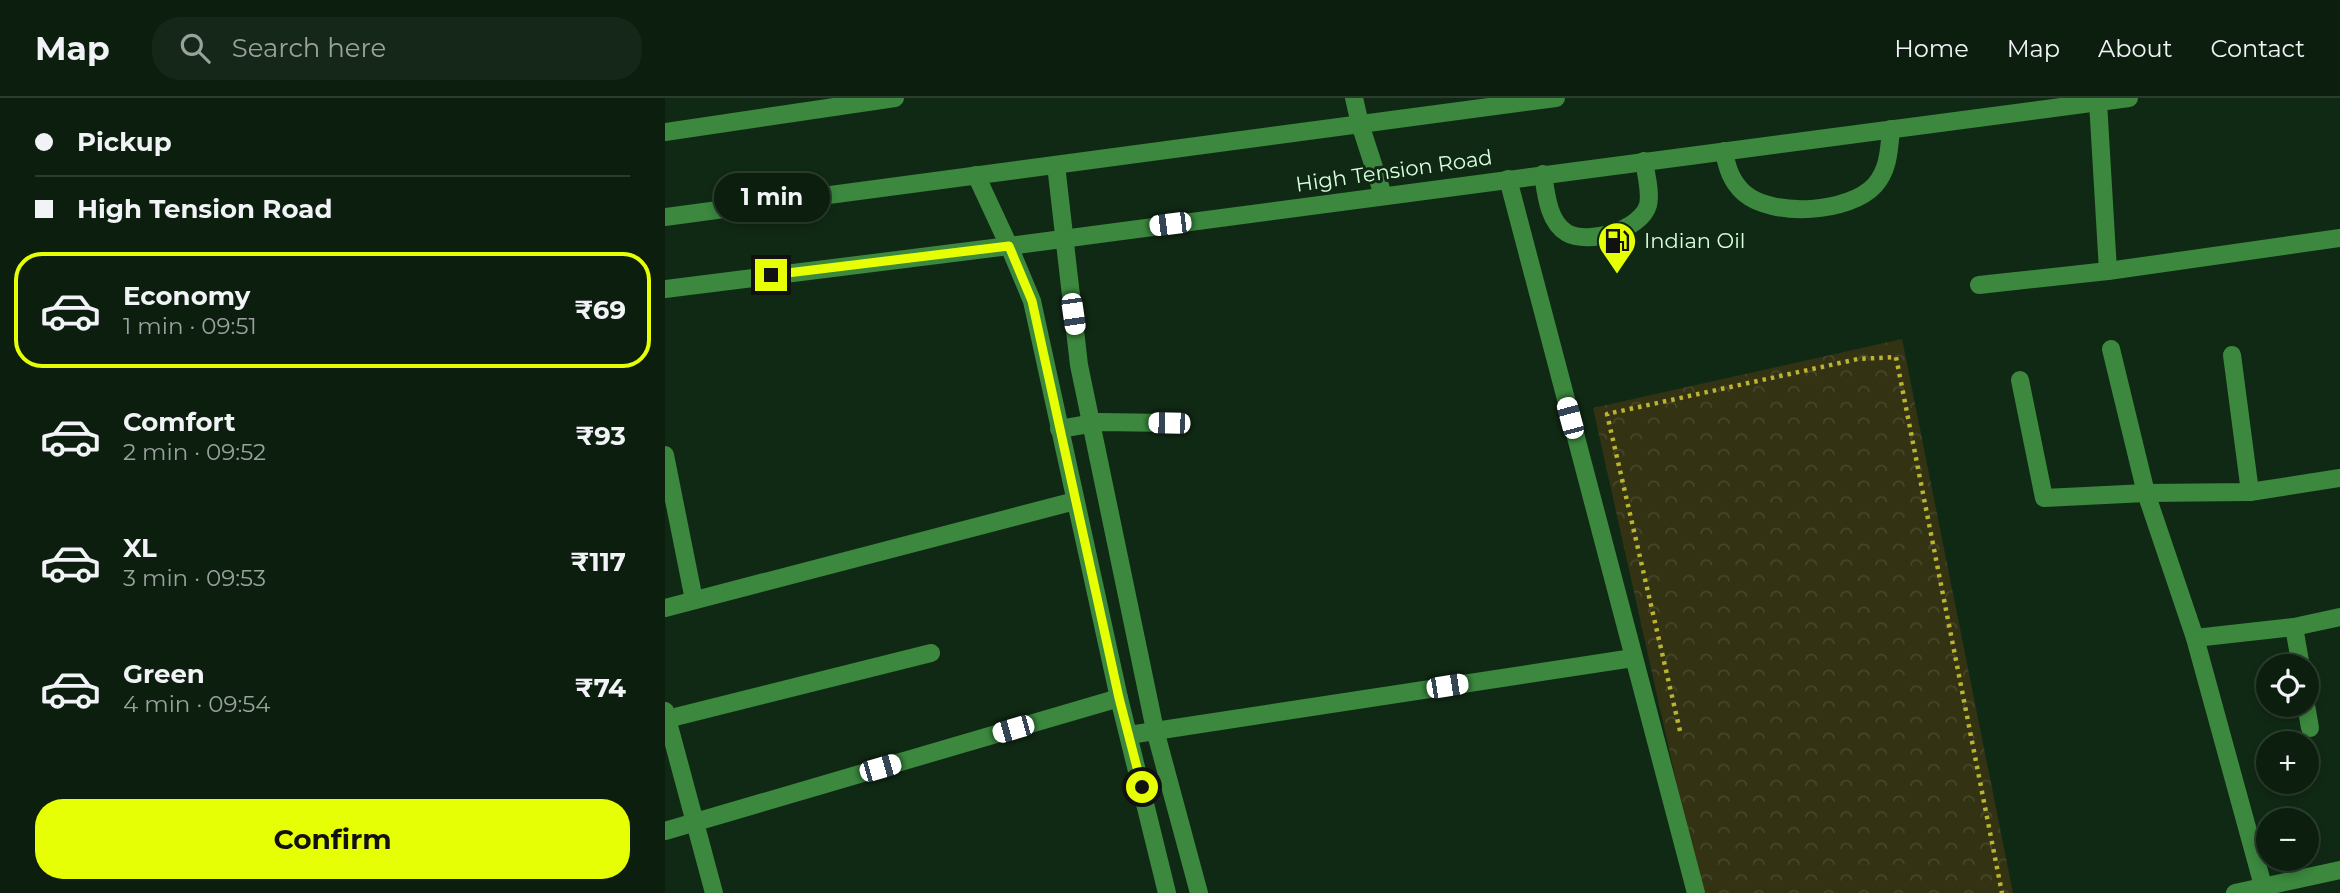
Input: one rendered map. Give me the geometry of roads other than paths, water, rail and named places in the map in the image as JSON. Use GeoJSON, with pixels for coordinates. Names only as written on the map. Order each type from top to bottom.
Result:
{"type":"FeatureCollection","features":[{"type":"Feature","properties":{"kind":"street"},"geometry":{"type":"LineString","coordinates":[[665,132],[895,98]]}},
{"type":"Feature","properties":{"kind":"street"},"geometry":{"type":"LineString","coordinates":[[1354,98],[1383,195]]}},
{"type":"Feature","properties":{"kind":"street"},"geometry":{"type":"LineString","coordinates":[[665,217],[1556,98]]}},
{"type":"Feature","properties":{"kind":"street","name":"High Tension Road"},"geometry":{"type":"LineString","coordinates":[[665,289],[2129,98]]}},
{"type":"Feature","properties":{"kind":"street"},"geometry":{"type":"LineString","coordinates":[[2098,102],[2108,271]]}},
{"type":"Feature","properties":{"kind":"street"},"geometry":{"type":"LineString","coordinates":[[1724,151],[1728,173],[1745,194],[1767,205],[1808,210],[1862,197],[1877,183],[1888,160],[1891,129]]}},
{"type":"Feature","properties":{"kind":"street"},"geometry":{"type":"LineString","coordinates":[[1543,174],[1554,220],[1567,233],[1587,239],[1626,229],[1641,218],[1648,204],[1644,161]]}},
{"type":"Feature","properties":{"kind":"street"},"geometry":{"type":"LineString","coordinates":[[1056,165],[1079,365],[1155,730],[1199,893]]}},
{"type":"Feature","properties":{"kind":"street"},"geometry":{"type":"LineString","coordinates":[[976,176],[1032,301],[1119,698],[1167,893]]}},
{"type":"Feature","properties":{"kind":"street"},"geometry":{"type":"LineString","coordinates":[[1507,179],[1696,893]]}},
{"type":"Feature","properties":{"kind":"street"},"geometry":{"type":"LineString","coordinates":[[1979,285],[2108,271],[2340,237]]}},
{"type":"Feature","properties":{"kind":"street"},"geometry":{"type":"LineString","coordinates":[[2111,349],[2146,493],[2195,638],[2264,889]]}},
{"type":"Feature","properties":{"kind":"street"},"geometry":{"type":"LineString","coordinates":[[2232,355],[2250,492]]}},
{"type":"Feature","properties":{"kind":"street"},"geometry":{"type":"LineString","coordinates":[[2020,380],[2044,498],[2250,492],[2340,478]]}},
{"type":"Feature","properties":{"kind":"street"},"geometry":{"type":"LineString","coordinates":[[1059,429],[1092,423],[1169,423]]}},
{"type":"Feature","properties":{"kind":"street"},"geometry":{"type":"LineString","coordinates":[[665,455],[694,600]]}},
{"type":"Feature","properties":{"kind":"street"},"geometry":{"type":"LineString","coordinates":[[665,608],[1075,502]]}},
{"type":"Feature","properties":{"kind":"street"},"geometry":{"type":"LineString","coordinates":[[2195,638],[2294,626],[2340,617]]}},
{"type":"Feature","properties":{"kind":"street"},"geometry":{"type":"LineString","coordinates":[[2294,626],[2299,654]]}},
{"type":"Feature","properties":{"kind":"street"},"geometry":{"type":"LineString","coordinates":[[715,893],[666,715],[931,653]]}},
{"type":"Feature","properties":{"kind":"street"},"geometry":{"type":"LineString","coordinates":[[1129,735],[1633,658]]}},
{"type":"Feature","properties":{"kind":"street"},"geometry":{"type":"LineString","coordinates":[[665,831],[1119,698]]}},
{"type":"Feature","properties":{"kind":"street"},"geometry":{"type":"LineString","coordinates":[[2309,717],[2310,728]]}},
{"type":"Feature","properties":{"kind":"street"},"geometry":{"type":"LineString","coordinates":[[2235,893],[2264,889],[2340,870]]}},
{"type":"Feature","properties":{"kind":"place","name":"Indian Oil"},"geometry":{"type":"Point","coordinates":[1617,275]}}]}
